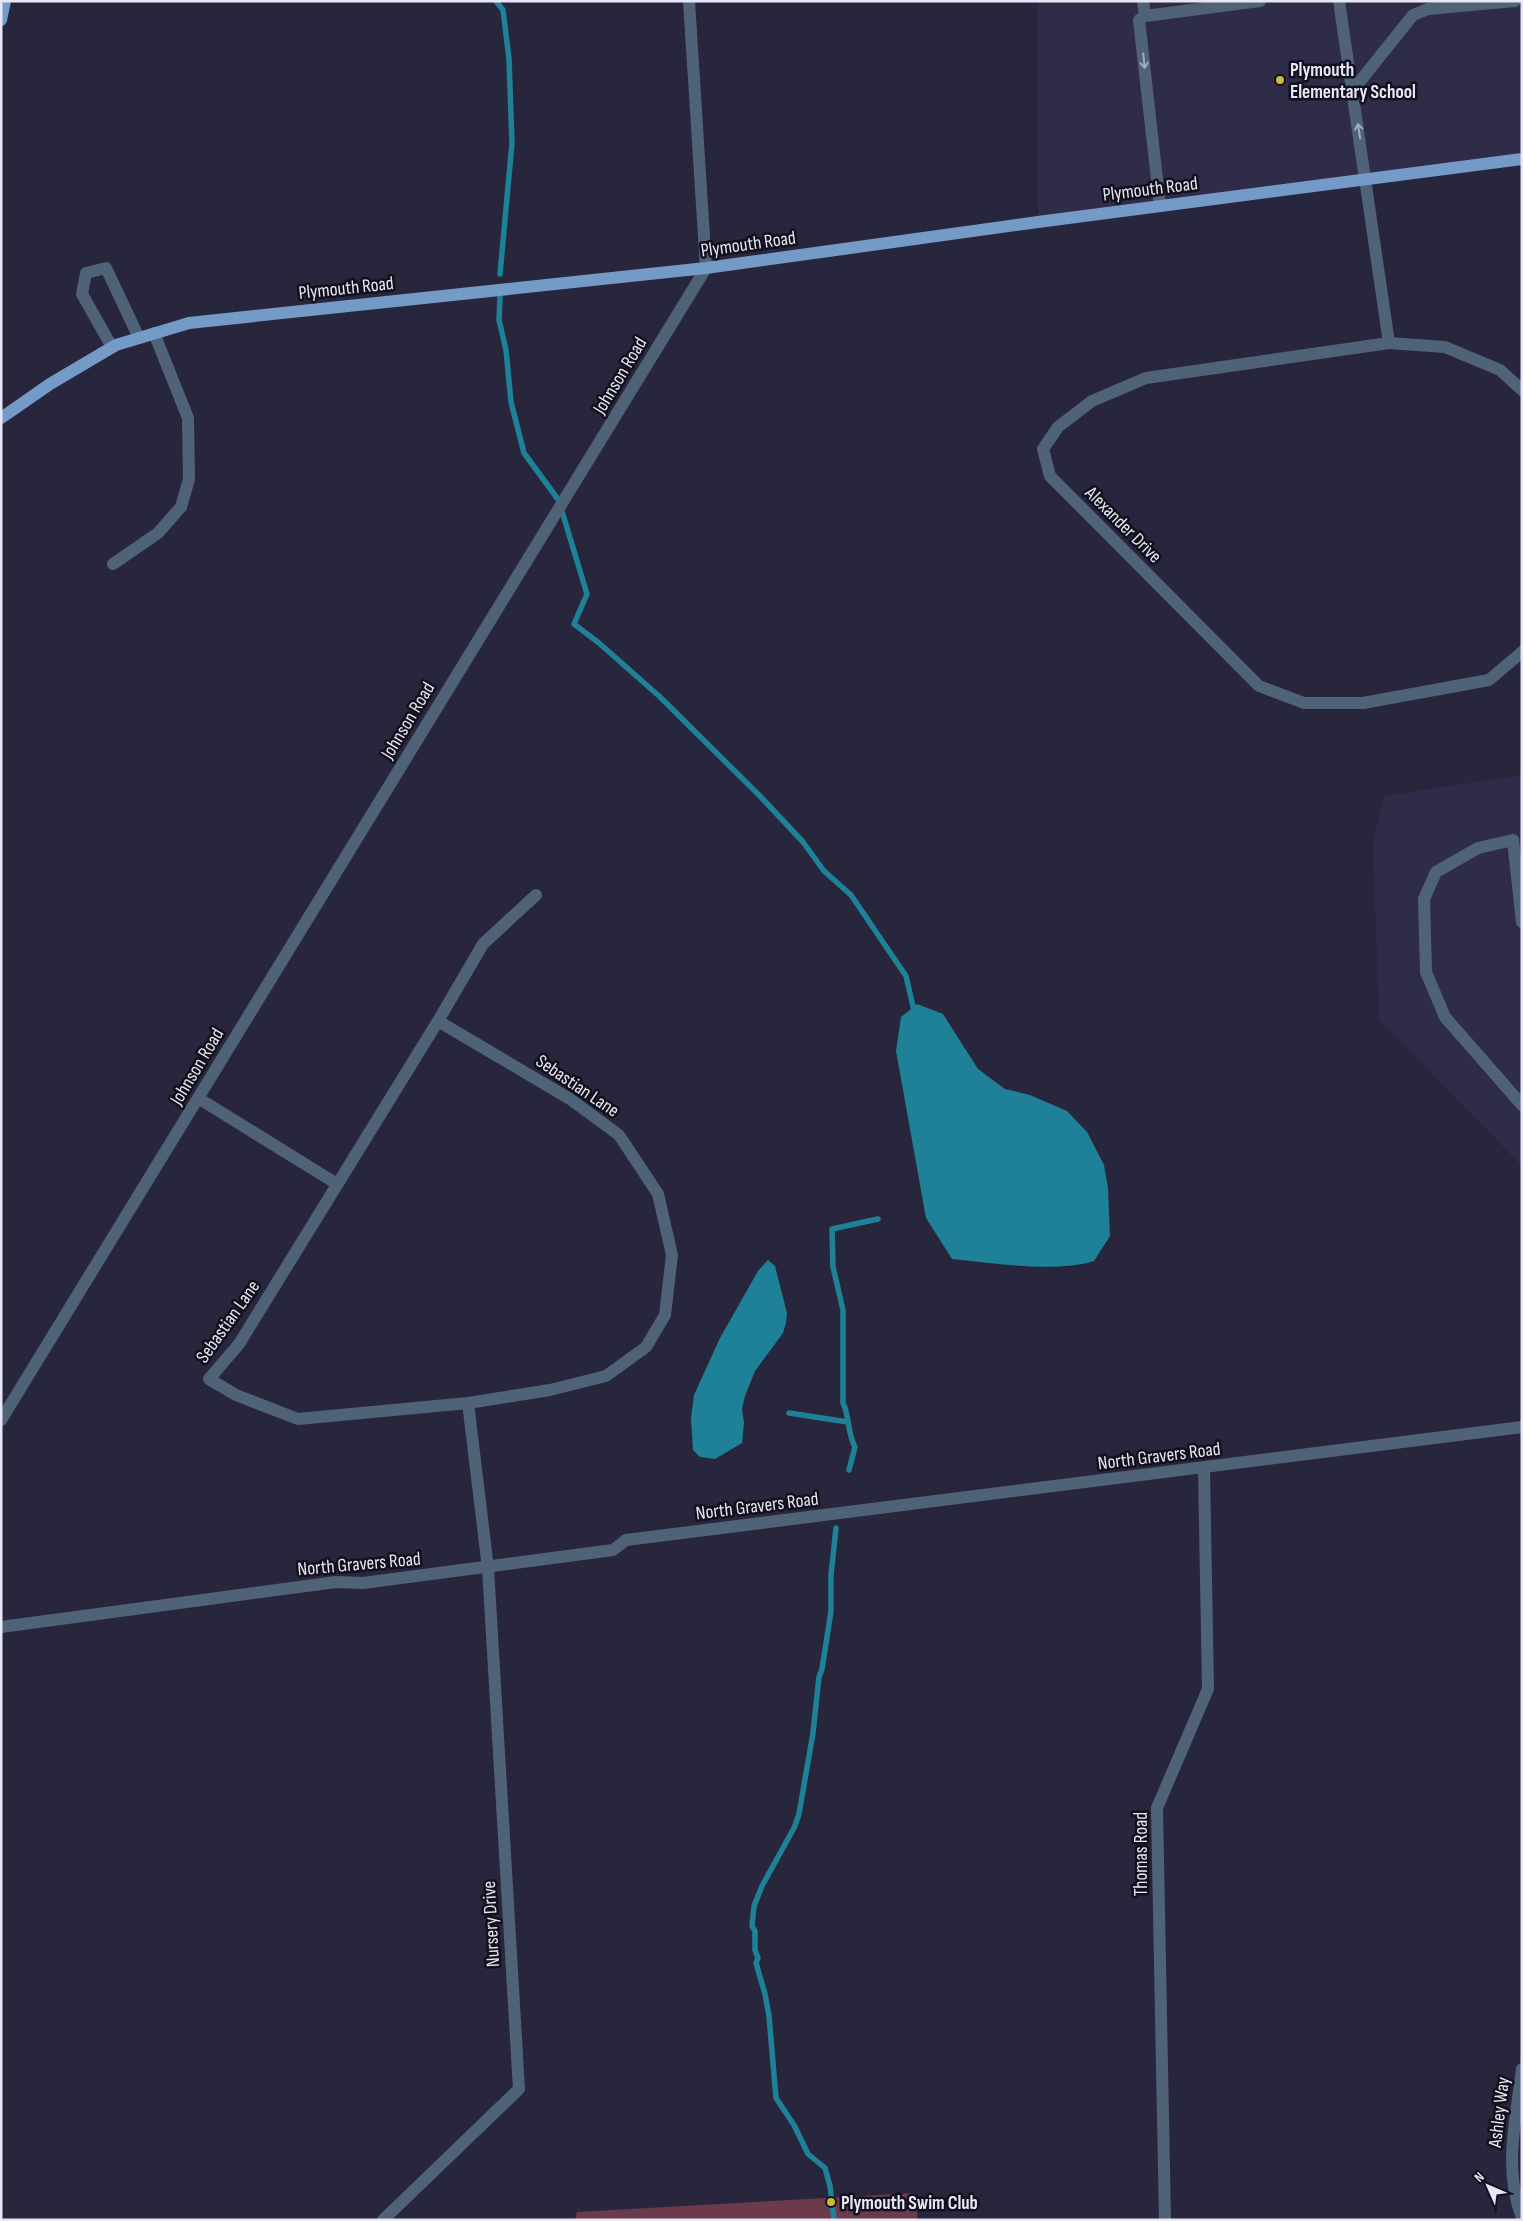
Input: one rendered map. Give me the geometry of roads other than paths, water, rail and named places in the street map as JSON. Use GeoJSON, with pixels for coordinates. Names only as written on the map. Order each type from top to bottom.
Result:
{"type":"FeatureCollection","features":[{"type":"Feature","properties":{"kind":"main road"},"geometry":{"type":"LineString","coordinates":[[1,20],[5,1]]}},
{"type":"Feature","properties":{"kind":"main road","name":"Plymouth Road"},"geometry":{"type":"LineString","coordinates":[[1,418],[50,384],[112,346],[189,323],[706,268],[1522,159]]}},
{"type":"Feature","properties":{"kind":"street"},"geometry":{"type":"LineString","coordinates":[[690,1],[706,268]]}},
{"type":"Feature","properties":{"kind":"street"},"geometry":{"type":"LineString","coordinates":[[1143,1],[1145,16]]}},
{"type":"Feature","properties":{"kind":"street"},"geometry":{"type":"LineString","coordinates":[[1160,206],[1139,20],[1145,16],[1182,6],[1260,1]]}},
{"type":"Feature","properties":{"kind":"street"},"geometry":{"type":"LineString","coordinates":[[1339,1],[1367,179],[1389,343]]}},
{"type":"Feature","properties":{"kind":"street"},"geometry":{"type":"LineString","coordinates":[[1353,90],[1413,15],[1428,9],[1516,1]]}},
{"type":"Feature","properties":{"kind":"street"},"geometry":{"type":"LineString","coordinates":[[112,346],[82,294],[86,273],[106,268],[139,338]]}},
{"type":"Feature","properties":{"kind":"street","name":"Johnson Road"},"geometry":{"type":"LineString","coordinates":[[1,1420],[706,268]]}},
{"type":"Feature","properties":{"kind":"street"},"geometry":{"type":"LineString","coordinates":[[113,564],[158,533],[181,507],[189,479],[188,418],[154,333]]}},
{"type":"Feature","properties":{"kind":"street","name":"Alexander Drive"},"geometry":{"type":"LineString","coordinates":[[1522,390],[1500,370],[1445,348],[1389,343],[1146,378],[1092,401],[1058,427],[1043,449],[1050,476],[1259,686],[1304,703],[1363,703],[1489,680],[1522,652]]}},
{"type":"Feature","properties":{"kind":"street"},"geometry":{"type":"LineString","coordinates":[[1522,922],[1513,840],[1478,848],[1436,872],[1424,899],[1426,972],[1445,1018],[1522,1105]]}},
{"type":"Feature","properties":{"kind":"street","name":"Sebastian Lane"},"geometry":{"type":"LineString","coordinates":[[438,1021],[570,1099],[618,1136],[658,1194],[672,1255],[665,1315],[646,1347],[606,1376],[550,1390],[468,1403],[298,1419],[236,1396],[209,1379],[239,1344],[438,1021],[483,944],[536,895]]}},
{"type":"Feature","properties":{"kind":"street"},"geometry":{"type":"LineString","coordinates":[[198,1098],[337,1184]]}},
{"type":"Feature","properties":{"kind":"street"},"geometry":{"type":"LineString","coordinates":[[468,1403],[488,1568]]}},
{"type":"Feature","properties":{"kind":"street","name":"North Gravers Road"},"geometry":{"type":"LineString","coordinates":[[1,1628],[336,1582],[364,1582],[488,1568],[613,1550],[626,1540],[1204,1469],[1522,1427]]}},
{"type":"Feature","properties":{"kind":"street","name":"Thomas Road"},"geometry":{"type":"LineString","coordinates":[[1165,2220],[1157,1808],[1208,1689],[1204,1469]]}},
{"type":"Feature","properties":{"kind":"street","name":"Nursery Drive"},"geometry":{"type":"LineString","coordinates":[[383,2220],[519,2089],[488,1568]]}},
{"type":"Feature","properties":{"kind":"street","name":"Ashley Way"},"geometry":{"type":"LineString","coordinates":[[1522,2069],[1511,2147],[1514,2196],[1522,2218]]}},
{"type":"Feature","properties":{"kind":"water"},"geometry":{"type":"Polygon","coordinates":[[[917,1004],[943,1014],[978,1069],[1005,1089],[1030,1095],[1067,1111],[1087,1132],[1104,1165],[1108,1188],[1110,1236],[1094,1261],[1078,1265],[1043,1267],[952,1259],[926,1218],[896,1051],[901,1017],[917,1004]]]}},
{"type":"Feature","properties":{"kind":"water"},"geometry":{"type":"Polygon","coordinates":[[[768,1260],[775,1266],[787,1313],[783,1333],[755,1371],[745,1396],[742,1409],[744,1423],[742,1443],[715,1459],[700,1457],[693,1450],[691,1418],[694,1395],[720,1338],[758,1271],[768,1260]]]}},
{"type":"Feature","properties":{"kind":"waterway"},"geometry":{"type":"LineString","coordinates":[[496,1],[503,10],[509,59],[512,143],[500,274]]}},
{"type":"Feature","properties":{"kind":"waterway"},"geometry":{"type":"LineString","coordinates":[[500,297],[499,320],[506,350],[511,402],[524,453],[557,498]]}},
{"type":"Feature","properties":{"kind":"waterway"},"geometry":{"type":"LineString","coordinates":[[561,508],[587,594],[574,624],[599,643],[659,696],[760,796],[803,842],[824,871],[851,895],[906,976],[915,1015]]}},
{"type":"Feature","properties":{"kind":"waterway"},"geometry":{"type":"LineString","coordinates":[[849,1470],[855,1447],[852,1442],[843,1403],[843,1310],[833,1267],[832,1229],[878,1219]]}},
{"type":"Feature","properties":{"kind":"waterway"},"geometry":{"type":"LineString","coordinates":[[789,1413],[848,1422]]}},
{"type":"Feature","properties":{"kind":"waterway"},"geometry":{"type":"LineString","coordinates":[[834,2220],[830,2186],[825,2168],[808,2154],[794,2125],[776,2098],[769,2016],[756,1963],[758,1958],[755,1950],[755,1931],[752,1926],[754,1906],[762,1886],[794,1828],[799,1814],[813,1733],[819,1677],[822,1669],[831,1611],[831,1575],[836,1528]]}},
{"type":"Feature","properties":{"kind":"place","name":"Plymouth Elementary School"},"geometry":{"type":"Point","coordinates":[1280,80]}},
{"type":"Feature","properties":{"kind":"place","name":"Plymouth Swim Club"},"geometry":{"type":"Point","coordinates":[831,2202]}}]}
